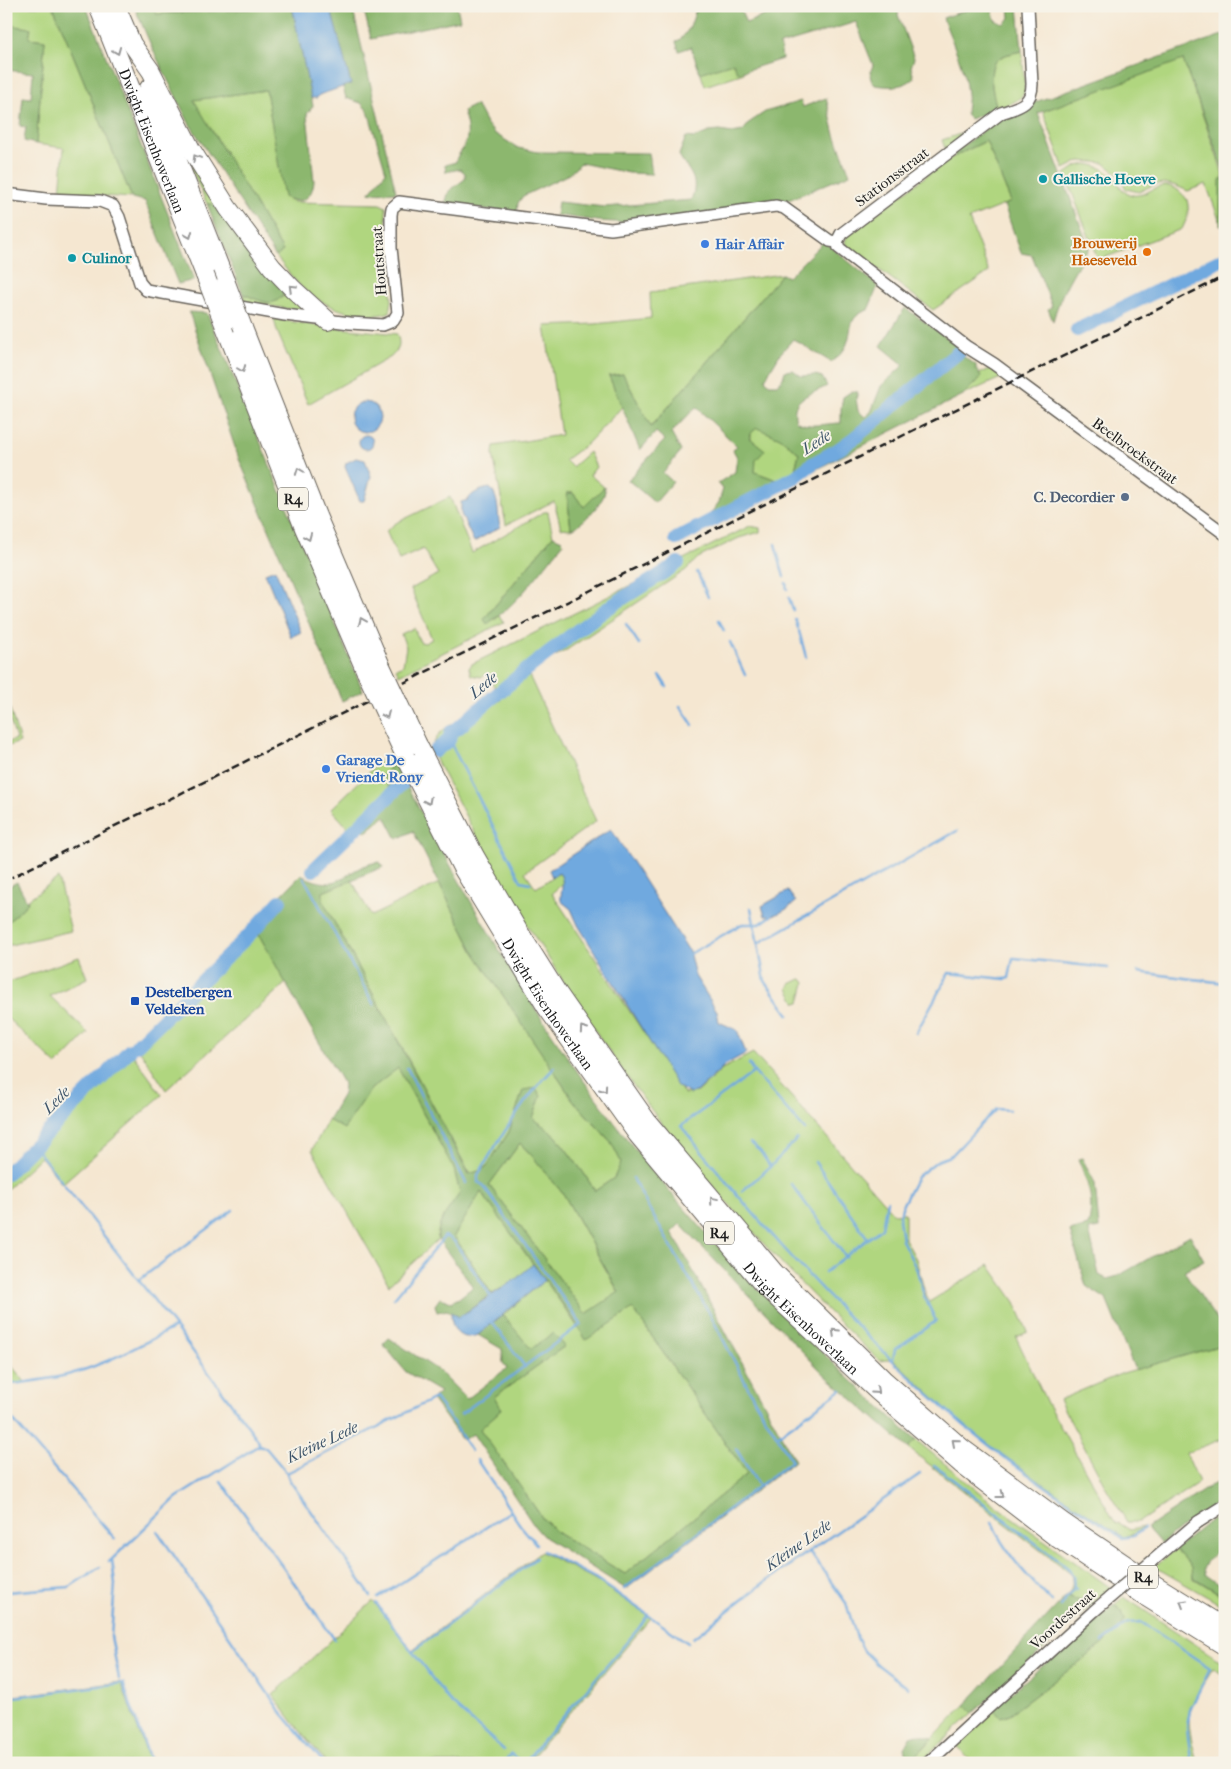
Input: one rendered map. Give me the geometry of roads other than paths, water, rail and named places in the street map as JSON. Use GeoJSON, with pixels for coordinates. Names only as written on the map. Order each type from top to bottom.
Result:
{"type":"FeatureCollection","features":[{"type":"Feature","properties":{"kind":"highway","name":"Dwight Eisenhowerlaan"},"geometry":{"type":"LineString","coordinates":[[98,6],[304,528],[374,669]]}},
{"type":"Feature","properties":{"kind":"highway","name":"R4"},"geometry":{"type":"LineString","coordinates":[[116,6],[132,44]]}},
{"type":"Feature","properties":{"kind":"highway","name":"Dwight Eisenhowerlaan"},"geometry":{"type":"LineString","coordinates":[[132,44],[317,516],[374,669]]}},
{"type":"Feature","properties":{"kind":"highway"},"geometry":{"type":"LineString","coordinates":[[132,44],[151,71],[191,149],[228,208],[279,275],[328,321]]}},
{"type":"Feature","properties":{"kind":"highway","name":"R4"},"geometry":{"type":"LineString","coordinates":[[374,669],[412,751]]}},
{"type":"Feature","properties":{"kind":"highway","name":"Dwight Eisenhowerlaan"},"geometry":{"type":"LineString","coordinates":[[412,751],[557,992],[647,1121],[775,1273],[883,1379],[962,1448],[1072,1528],[1157,1586],[1225,1628]]}},
{"type":"Feature","properties":{"kind":"highway","name":"Dwight Eisenhowerlaan"},"geometry":{"type":"LineString","coordinates":[[412,751],[461,866],[547,1008],[637,1134],[765,1287],[877,1391],[961,1464],[1057,1538],[1138,1592],[1225,1646]]}},
{"type":"Feature","properties":{"kind":"street","name":"Stationsstraat"},"geometry":{"type":"LineString","coordinates":[[838,242],[841,234],[1001,113],[1022,106],[1029,98],[1032,92],[1032,84],[1028,6]]}},
{"type":"Feature","properties":{"kind":"street","name":"Houtstraat"},"geometry":{"type":"LineString","coordinates":[[6,194],[46,199],[100,201],[113,206],[119,217],[140,283],[146,290],[328,321],[383,325],[391,322],[396,317],[398,307],[391,248],[390,215],[392,208],[399,202],[611,229],[776,206],[784,208],[830,242],[838,242]]}},
{"type":"Feature","properties":{"kind":"street","name":"Beelbroekstraat"},"geometry":{"type":"LineString","coordinates":[[838,242],[839,248],[966,347],[994,364],[1225,534]]}},
{"type":"Feature","properties":{"kind":"street","name":"Voordestraat"},"geometry":{"type":"LineString","coordinates":[[928,1763],[1094,1611],[1198,1522],[1225,1505]]}},
{"type":"Feature","properties":{"kind":"water"},"geometry":{"type":"Polygon","coordinates":[[[292,6],[330,6],[351,84],[319,95],[317,98],[311,98],[292,6]]]}},
{"type":"Feature","properties":{"kind":"water"},"geometry":{"type":"Polygon","coordinates":[[[365,402],[376,406],[380,417],[376,428],[365,432],[354,428],[350,417],[354,406],[365,402]]]}},
{"type":"Feature","properties":{"kind":"water"},"geometry":{"type":"Polygon","coordinates":[[[363,435],[369,435],[373,442],[369,449],[363,449],[359,445],[359,439],[363,435]]]}},
{"type":"Feature","properties":{"kind":"water"},"geometry":{"type":"Polygon","coordinates":[[[356,458],[365,460],[371,476],[364,501],[360,501],[345,467],[346,463],[356,458]]]}},
{"type":"Feature","properties":{"kind":"water"},"geometry":{"type":"Polygon","coordinates":[[[490,488],[497,502],[500,527],[474,542],[461,514],[461,502],[468,500],[477,492],[490,488]]]}},
{"type":"Feature","properties":{"kind":"water"},"geometry":{"type":"Polygon","coordinates":[[[275,569],[301,632],[291,637],[265,573],[275,569]]]}},
{"type":"Feature","properties":{"kind":"water"},"geometry":{"type":"Polygon","coordinates":[[[611,829],[689,951],[695,976],[717,1011],[719,1022],[737,1030],[746,1053],[725,1065],[698,1091],[690,1094],[677,1086],[578,925],[571,909],[561,901],[561,876],[559,873],[552,877],[549,870],[611,829]]]}},
{"type":"Feature","properties":{"kind":"water"},"geometry":{"type":"Polygon","coordinates":[[[788,891],[796,902],[781,912],[765,916],[762,906],[788,891]]]}},
{"type":"Feature","properties":{"kind":"water"},"geometry":{"type":"Polygon","coordinates":[[[533,1264],[545,1280],[478,1335],[466,1337],[457,1333],[451,1318],[451,1312],[459,1317],[516,1279],[533,1264]]]}},
{"type":"Feature","properties":{"kind":"waterway"},"geometry":{"type":"LineString","coordinates":[[1077,330],[1225,258]]}},
{"type":"Feature","properties":{"kind":"waterway","name":"Lede"},"geometry":{"type":"LineString","coordinates":[[676,539],[795,477],[812,464],[839,449],[960,351]]}},
{"type":"Feature","properties":{"kind":"waterway"},"geometry":{"type":"LineString","coordinates":[[775,544],[784,577]]}},
{"type":"Feature","properties":{"kind":"waterway","name":"Lede"},"geometry":{"type":"LineString","coordinates":[[457,729],[510,683],[566,639],[613,605],[678,563]]}},
{"type":"Feature","properties":{"kind":"waterway"},"geometry":{"type":"LineString","coordinates":[[697,572],[708,597]]}},
{"type":"Feature","properties":{"kind":"waterway"},"geometry":{"type":"LineString","coordinates":[[786,583],[787,589]]}},
{"type":"Feature","properties":{"kind":"waterway"},"geometry":{"type":"LineString","coordinates":[[789,598],[793,610]]}},
{"type":"Feature","properties":{"kind":"waterway"},"geometry":{"type":"LineString","coordinates":[[795,619],[798,628]]}},
{"type":"Feature","properties":{"kind":"waterway"},"geometry":{"type":"LineString","coordinates":[[719,620],[724,631]]}},
{"type":"Feature","properties":{"kind":"waterway"},"geometry":{"type":"LineString","coordinates":[[626,624],[639,644]]}},
{"type":"Feature","properties":{"kind":"waterway"},"geometry":{"type":"LineString","coordinates":[[799,631],[806,657]]}},
{"type":"Feature","properties":{"kind":"waterway"},"geometry":{"type":"LineString","coordinates":[[730,642],[745,675]]}},
{"type":"Feature","properties":{"kind":"waterway"},"geometry":{"type":"LineString","coordinates":[[660,676],[667,687]]}},
{"type":"Feature","properties":{"kind":"waterway"},"geometry":{"type":"LineString","coordinates":[[680,706],[693,725]]}},
{"type":"Feature","properties":{"kind":"waterway","name":"Lede"},"geometry":{"type":"LineString","coordinates":[[435,751],[449,740],[451,732]]}},
{"type":"Feature","properties":{"kind":"waterway"},"geometry":{"type":"LineString","coordinates":[[449,740],[521,881],[530,883]]}},
{"type":"Feature","properties":{"kind":"waterway","name":"Lede"},"geometry":{"type":"LineString","coordinates":[[313,870],[405,781]]}},
{"type":"Feature","properties":{"kind":"waterway"},"geometry":{"type":"LineString","coordinates":[[757,944],[957,831]]}},
{"type":"Feature","properties":{"kind":"waterway"},"geometry":{"type":"LineString","coordinates":[[304,878],[374,1005]]}},
{"type":"Feature","properties":{"kind":"waterway","name":"Lede"},"geometry":{"type":"LineString","coordinates":[[137,1045],[253,931],[280,901]]}},
{"type":"Feature","properties":{"kind":"waterway"},"geometry":{"type":"LineString","coordinates":[[751,908],[765,981],[789,1015]]}},
{"type":"Feature","properties":{"kind":"waterway"},"geometry":{"type":"LineString","coordinates":[[688,955],[742,924],[760,924],[771,916]]}},
{"type":"Feature","properties":{"kind":"waterway"},"geometry":{"type":"LineString","coordinates":[[916,1033],[949,973],[1005,979],[1009,978],[1013,958],[1108,968]]}},
{"type":"Feature","properties":{"kind":"waterway"},"geometry":{"type":"LineString","coordinates":[[1138,972],[1224,983]]}},
{"type":"Feature","properties":{"kind":"waterway","name":"Lede"},"geometry":{"type":"LineString","coordinates":[[6,1174],[130,1050]]}},
{"type":"Feature","properties":{"kind":"waterway"},"geometry":{"type":"LineString","coordinates":[[749,1064],[805,1130]]}},
{"type":"Feature","properties":{"kind":"waterway"},"geometry":{"type":"LineString","coordinates":[[461,1414],[581,1324],[483,1185],[478,1182],[478,1175],[513,1119],[543,1079],[555,1067]]}},
{"type":"Feature","properties":{"kind":"waterway"},"geometry":{"type":"LineString","coordinates":[[407,1068],[466,1183]]}},
{"type":"Feature","properties":{"kind":"waterway"},"geometry":{"type":"LineString","coordinates":[[754,1072],[681,1126],[742,1201],[839,1307],[907,1375],[986,1443],[1077,1508],[1123,1538],[1134,1536],[1144,1528]]}},
{"type":"Feature","properties":{"kind":"waterway"},"geometry":{"type":"LineString","coordinates":[[893,1359],[895,1349],[936,1321],[924,1296],[917,1270],[902,1240],[899,1219],[903,1204],[917,1177],[937,1161],[952,1155],[997,1109],[1009,1110]]}},
{"type":"Feature","properties":{"kind":"waterway"},"geometry":{"type":"LineString","coordinates":[[742,1191],[770,1167],[797,1139]]}},
{"type":"Feature","properties":{"kind":"waterway"},"geometry":{"type":"LineString","coordinates":[[750,1143],[760,1151],[770,1166]]}},
{"type":"Feature","properties":{"kind":"waterway"},"geometry":{"type":"LineString","coordinates":[[34,1146],[175,1327],[258,1440],[259,1445]]}},
{"type":"Feature","properties":{"kind":"waterway"},"geometry":{"type":"LineString","coordinates":[[815,1162],[868,1239]]}},
{"type":"Feature","properties":{"kind":"waterway"},"geometry":{"type":"LineString","coordinates":[[633,1178],[711,1316],[755,1401],[777,1436]]}},
{"type":"Feature","properties":{"kind":"waterway"},"geometry":{"type":"LineString","coordinates":[[791,1184],[846,1257]]}},
{"type":"Feature","properties":{"kind":"waterway"},"geometry":{"type":"LineString","coordinates":[[825,1272],[882,1228],[887,1201]]}},
{"type":"Feature","properties":{"kind":"waterway"},"geometry":{"type":"LineString","coordinates":[[139,1280],[233,1210]]}},
{"type":"Feature","properties":{"kind":"waterway"},"geometry":{"type":"LineString","coordinates":[[394,1298],[445,1236],[454,1241],[492,1298]]}},
{"type":"Feature","properties":{"kind":"waterway"},"geometry":{"type":"LineString","coordinates":[[492,1322],[525,1367]]}},
{"type":"Feature","properties":{"kind":"waterway"},"geometry":{"type":"LineString","coordinates":[[6,1385],[52,1378],[80,1371],[122,1354],[175,1327]]}},
{"type":"Feature","properties":{"kind":"waterway"},"geometry":{"type":"LineString","coordinates":[[624,1589],[792,1461],[777,1436],[841,1390]]}},
{"type":"Feature","properties":{"kind":"waterway","name":"Kleine Lede"},"geometry":{"type":"LineString","coordinates":[[109,1562],[176,1498],[259,1445],[266,1448],[287,1473],[435,1398],[471,1451]]}},
{"type":"Feature","properties":{"kind":"waterway"},"geometry":{"type":"LineString","coordinates":[[6,1412],[115,1539]]}},
{"type":"Feature","properties":{"kind":"waterway"},"geometry":{"type":"LineString","coordinates":[[736,1449],[759,1486]]}},
{"type":"Feature","properties":{"kind":"waterway","name":"Kleine Lede"},"geometry":{"type":"LineString","coordinates":[[477,1460],[520,1525],[536,1544]]}},
{"type":"Feature","properties":{"kind":"waterway","name":"Kleine Lede"},"geometry":{"type":"LineString","coordinates":[[934,1465],[1069,1569],[1073,1576],[1074,1588],[1076,1589]]}},
{"type":"Feature","properties":{"kind":"waterway"},"geometry":{"type":"LineString","coordinates":[[287,1473],[290,1481],[371,1596]]}},
{"type":"Feature","properties":{"kind":"waterway","name":"Kleine Lede"},"geometry":{"type":"LineString","coordinates":[[693,1638],[761,1585],[920,1474]]}},
{"type":"Feature","properties":{"kind":"waterway"},"geometry":{"type":"LineString","coordinates":[[221,1481],[335,1640]]}},
{"type":"Feature","properties":{"kind":"waterway"},"geometry":{"type":"LineString","coordinates":[[378,1598],[511,1511]]}},
{"type":"Feature","properties":{"kind":"waterway"},"geometry":{"type":"LineString","coordinates":[[992,1522],[1010,1554],[1052,1602]]}},
{"type":"Feature","properties":{"kind":"waterway"},"geometry":{"type":"LineString","coordinates":[[158,1532],[280,1711],[324,1763]]}},
{"type":"Feature","properties":{"kind":"waterway","name":"Kleine Lede"},"geometry":{"type":"LineString","coordinates":[[543,1551],[595,1578],[688,1643]]}},
{"type":"Feature","properties":{"kind":"waterway"},"geometry":{"type":"LineString","coordinates":[[809,1551],[846,1603],[857,1638],[864,1651],[878,1665],[908,1688]]}},
{"type":"Feature","properties":{"kind":"waterway"},"geometry":{"type":"LineString","coordinates":[[412,1652],[536,1558]]}},
{"type":"Feature","properties":{"kind":"waterway"},"geometry":{"type":"LineString","coordinates":[[112,1560],[115,1584],[111,1636],[119,1679]]}},
{"type":"Feature","properties":{"kind":"waterway","name":"Kleine Lede"},"geometry":{"type":"LineString","coordinates":[[6,1592],[69,1587],[100,1567]]}},
{"type":"Feature","properties":{"kind":"waterway"},"geometry":{"type":"LineString","coordinates":[[1060,1606],[1074,1588]]}},
{"type":"Feature","properties":{"kind":"waterway"},"geometry":{"type":"LineString","coordinates":[[376,1603],[450,1702],[504,1750]]}},
{"type":"Feature","properties":{"kind":"waterway"},"geometry":{"type":"LineString","coordinates":[[528,1758],[648,1615]]}},
{"type":"Feature","properties":{"kind":"waterway","name":"Kleine Lede"},"geometry":{"type":"LineString","coordinates":[[1102,1642],[1128,1623],[1141,1622],[1210,1668],[1190,1710],[1187,1727],[1191,1759],[1194,1763]]}},
{"type":"Feature","properties":{"kind":"waterway"},"geometry":{"type":"LineString","coordinates":[[6,1698],[123,1683],[151,1763]]}},
{"type":"Feature","properties":{"kind":"waterway"},"geometry":{"type":"LineString","coordinates":[[503,1763],[511,1754],[522,1763]]}},
{"type":"Feature","properties":{"kind":"railway"},"geometry":{"type":"LineString","coordinates":[[6,880],[1225,276]]}},
{"type":"Feature","properties":{"kind":"place","name":"Gallische Hoeve"},"geometry":{"type":"Point","coordinates":[1043,179]}},
{"type":"Feature","properties":{"kind":"place","name":"Hair Affair"},"geometry":{"type":"Point","coordinates":[705,244]}},
{"type":"Feature","properties":{"kind":"place","name":"Brouwerij Haeseveld"},"geometry":{"type":"Point","coordinates":[1147,252]}},
{"type":"Feature","properties":{"kind":"place","name":"Culinor"},"geometry":{"type":"Point","coordinates":[72,258]}},
{"type":"Feature","properties":{"kind":"place","name":"C. Decordier"},"geometry":{"type":"Point","coordinates":[1125,497]}},
{"type":"Feature","properties":{"kind":"place","name":"Garage De Vriendt Rony"},"geometry":{"type":"Point","coordinates":[326,769]}},
{"type":"Feature","properties":{"kind":"place","name":"Destelbergen Veldeken"},"geometry":{"type":"Point","coordinates":[135,1001]}}]}
